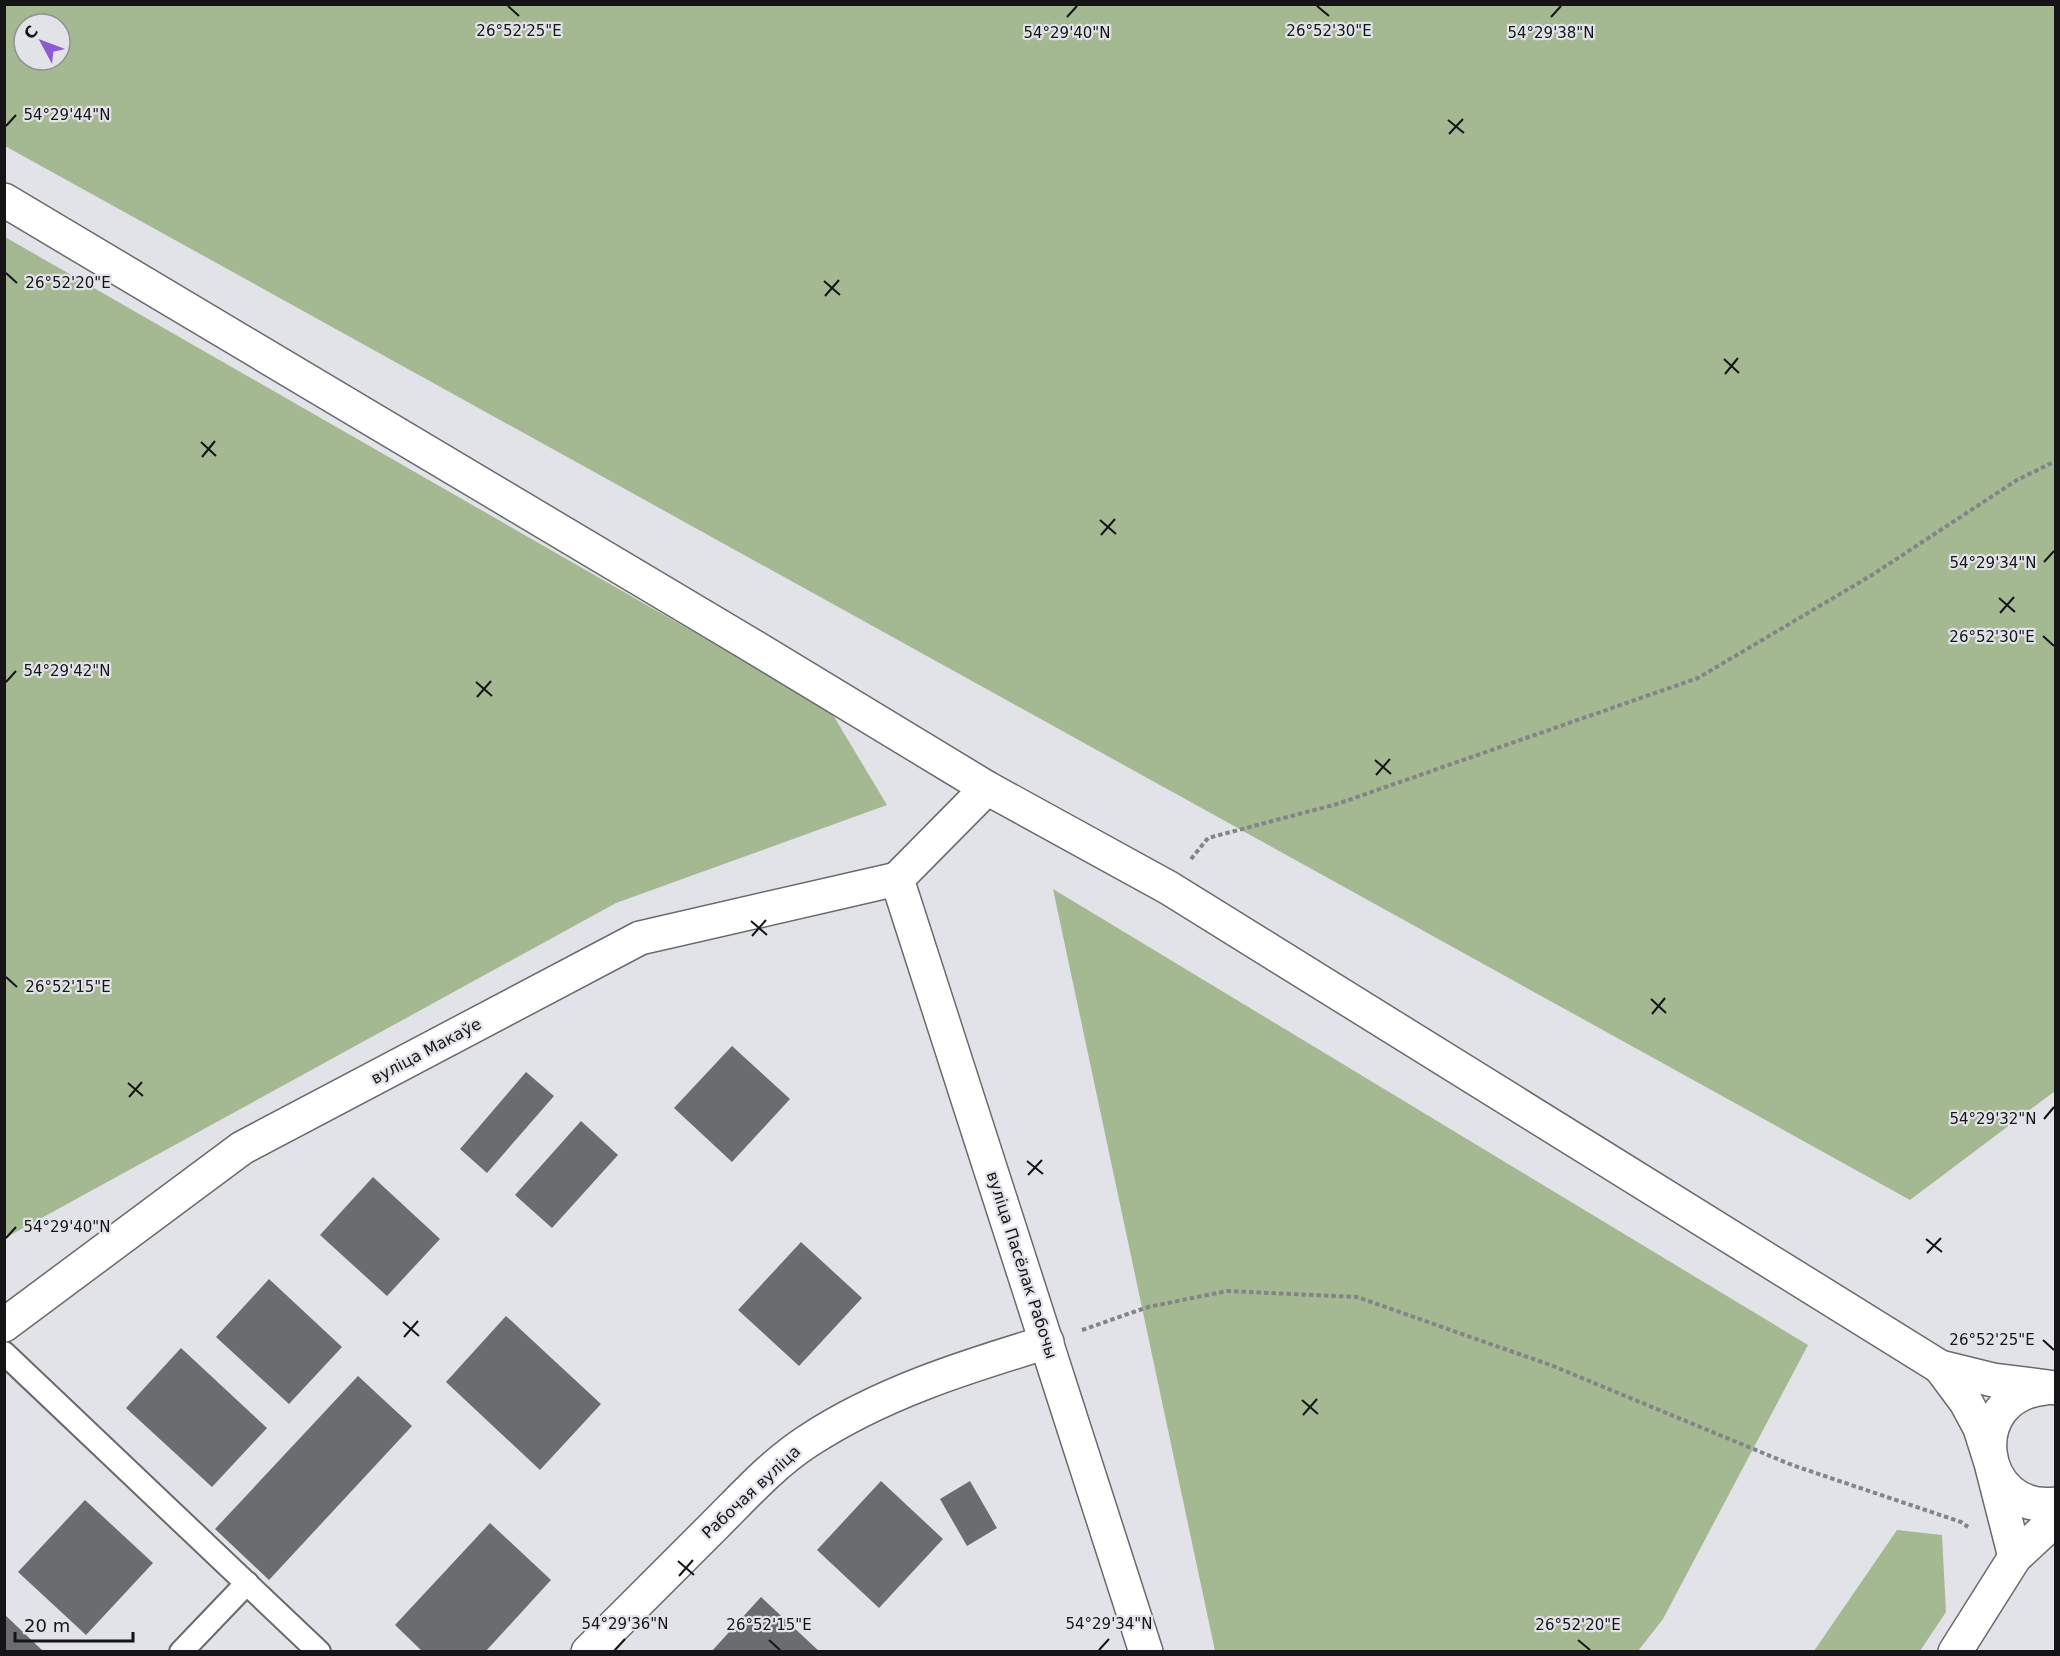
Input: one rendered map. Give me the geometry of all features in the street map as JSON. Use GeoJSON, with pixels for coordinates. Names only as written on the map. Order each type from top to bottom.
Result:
{"type":"FeatureCollection","features":[{"type":"Feature","properties":{"kind":"main road"},"geometry":{"type":"LineString","coordinates":[[4,200],[987,788],[1169,888],[1940,1367],[1994,1380],[2054,1388]]}},
{"type":"Feature","properties":{"kind":"main road"},"geometry":{"type":"LineString","coordinates":[[897,879],[987,788]]}},
{"type":"Feature","properties":{"kind":"main road","name":"вуліца Макаўе"},"geometry":{"type":"LineString","coordinates":[[4,1325],[242,1148],[640,938],[897,879]]}},
{"type":"Feature","properties":{"kind":"main road","name":"вуліца Пасёлак Рабочы"},"geometry":{"type":"LineString","coordinates":[[897,879],[1146,1652]]}},
{"type":"Feature","properties":{"kind":"main road","name":"Рабочая вуліца"},"geometry":{"type":"LineString","coordinates":[[588,1652],[770,1471],[806,1442],[845,1418],[888,1398],[935,1379],[1047,1342]]}},
{"type":"Feature","properties":{"kind":"main road"},"geometry":{"type":"LineString","coordinates":[[1940,1367],[1966,1402],[1980,1428],[2015,1557]]}},
{"type":"Feature","properties":{"kind":"main road"},"geometry":{"type":"LineString","coordinates":[[2054,1388],[2032,1390],[2016,1397],[2001,1409],[1992,1425],[1988,1444],[1991,1463],[1999,1481],[2014,1495],[2032,1504],[2055,1504]]}},
{"type":"Feature","properties":{"kind":"main road"},"geometry":{"type":"LineString","coordinates":[[1955,1652],[2015,1557],[2055,1519]]}},
{"type":"Feature","properties":{"kind":"lane"},"geometry":{"type":"LineString","coordinates":[[4,1353],[319,1652]]}},
{"type":"Feature","properties":{"kind":"lane"},"geometry":{"type":"LineString","coordinates":[[181,1652],[247,1583]]}},
{"type":"Feature","properties":{"kind":"path"},"geometry":{"type":"LineString","coordinates":[[1169,888],[1208,838],[1337,804],[1698,678],[1872,574],[2017,480],[2055,460]]}},
{"type":"Feature","properties":{"kind":"path"},"geometry":{"type":"LineString","coordinates":[[1047,1342],[1148,1307],[1227,1291],[1357,1297],[1552,1366],[1792,1465],[1961,1522],[2015,1557]]}},
{"type":"Feature","properties":{"kind":"green space"},"geometry":{"type":"Polygon","coordinates":[[[5,4],[2055,5],[2055,1091],[1910,1200],[5,146],[5,4]]]}},
{"type":"Feature","properties":{"kind":"green space"},"geometry":{"type":"Polygon","coordinates":[[[5,237],[830,710],[887,805],[616,903],[5,1238],[5,237]]]}},
{"type":"Feature","properties":{"kind":"green space"},"geometry":{"type":"Polygon","coordinates":[[[1053,889],[1808,1345],[1663,1619],[1638,1651],[1215,1651],[1053,889]]]}},
{"type":"Feature","properties":{"kind":"green space"},"geometry":{"type":"Polygon","coordinates":[[[1897,1530],[1942,1535],[1946,1612],[1920,1651],[1814,1651],[1897,1530]]]}},
{"type":"Feature","properties":{"kind":"building"},"geometry":{"type":"Polygon","coordinates":[[[732,1046],[790,1099],[732,1162],[674,1108],[732,1046]]]}},
{"type":"Feature","properties":{"kind":"building"},"geometry":{"type":"Polygon","coordinates":[[[526,1072],[554,1096],[487,1173],[460,1149],[526,1072]]]}},
{"type":"Feature","properties":{"kind":"building"},"geometry":{"type":"Polygon","coordinates":[[[581,1121],[618,1155],[552,1228],[515,1195],[581,1121]]]}},
{"type":"Feature","properties":{"kind":"building"},"geometry":{"type":"Polygon","coordinates":[[[373,1177],[440,1239],[387,1296],[320,1235],[373,1177]]]}},
{"type":"Feature","properties":{"kind":"building"},"geometry":{"type":"Polygon","coordinates":[[[801,1242],[862,1298],[799,1366],[738,1310],[801,1242]]]}},
{"type":"Feature","properties":{"kind":"building"},"geometry":{"type":"Polygon","coordinates":[[[269,1279],[342,1347],[289,1404],[216,1337],[269,1279]]]}},
{"type":"Feature","properties":{"kind":"building"},"geometry":{"type":"Polygon","coordinates":[[[506,1316],[601,1404],[540,1470],[446,1382],[506,1316]]]}},
{"type":"Feature","properties":{"kind":"building"},"geometry":{"type":"Polygon","coordinates":[[[181,1348],[267,1428],[212,1487],[126,1408],[181,1348]]]}},
{"type":"Feature","properties":{"kind":"building"},"geometry":{"type":"Polygon","coordinates":[[[358,1376],[412,1426],[269,1580],[215,1529],[358,1376]]]}},
{"type":"Feature","properties":{"kind":"building"},"geometry":{"type":"Polygon","coordinates":[[[881,1481],[943,1539],[879,1608],[817,1550],[881,1481]]]}},
{"type":"Feature","properties":{"kind":"building"},"geometry":{"type":"Polygon","coordinates":[[[970,1481],[997,1528],[967,1546],[940,1499],[970,1481]]]}},
{"type":"Feature","properties":{"kind":"building"},"geometry":{"type":"Polygon","coordinates":[[[85,1500],[153,1563],[86,1635],[18,1572],[85,1500]]]}},
{"type":"Feature","properties":{"kind":"building"},"geometry":{"type":"Polygon","coordinates":[[[490,1523],[551,1580],[485,1652],[423,1652],[395,1625],[490,1523]]]}},
{"type":"Feature","properties":{"kind":"building"},"geometry":{"type":"Polygon","coordinates":[[[761,1597],[820,1652],[711,1652],[761,1597]]]}},
{"type":"Feature","properties":{"kind":"building"},"geometry":{"type":"Polygon","coordinates":[[[4,1614],[44,1652],[4,1652],[4,1614]]]}}]}
